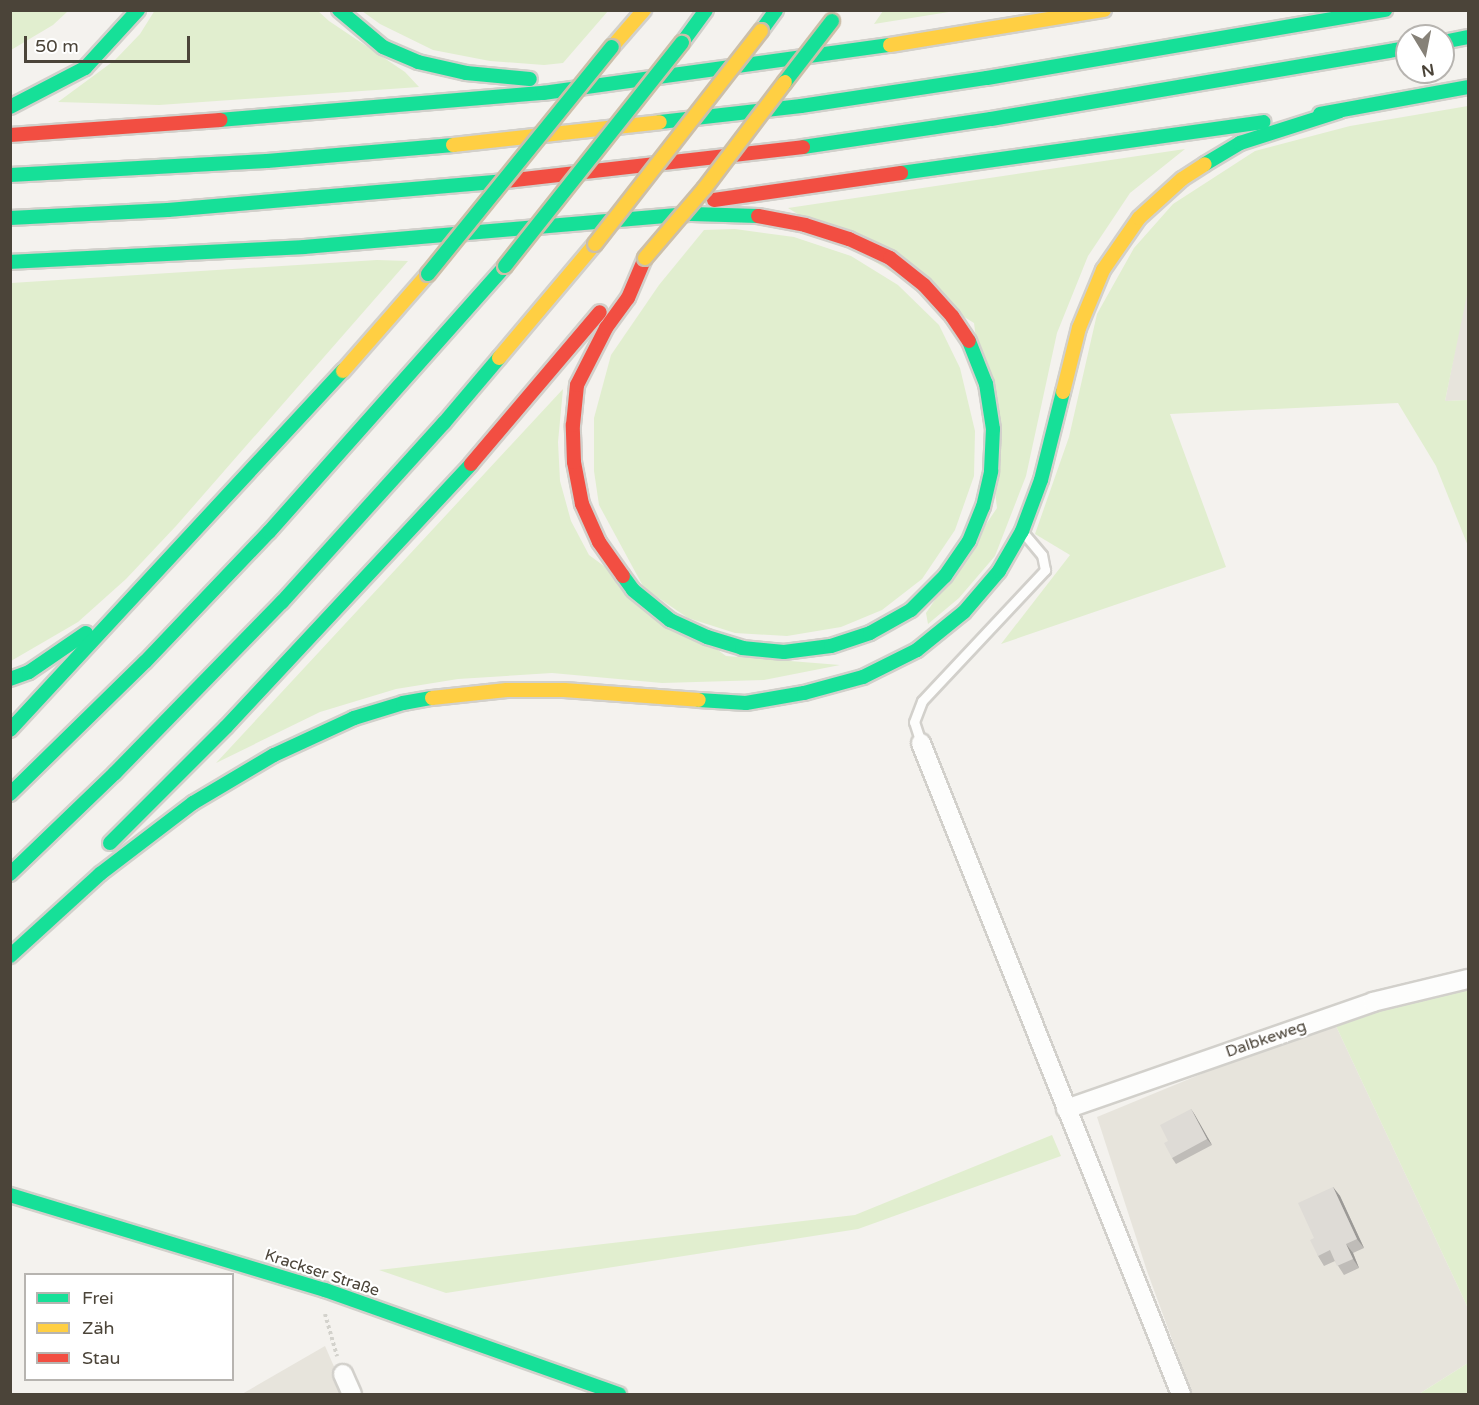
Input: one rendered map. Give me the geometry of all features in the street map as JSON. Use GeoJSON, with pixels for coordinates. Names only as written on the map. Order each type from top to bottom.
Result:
{"type":"FeatureCollection","features":[{"type":"Feature","properties":{"kind":"main road"},"geometry":{"type":"LineString","coordinates":[[10,108],[86,68],[138,10]]}},
{"type":"Feature","properties":{"kind":"main road"},"geometry":{"type":"LineString","coordinates":[[339,10],[383,47],[418,62],[466,74],[534,79],[676,75]]}},
{"type":"Feature","properties":{"kind":"main road"},"geometry":{"type":"LineString","coordinates":[[10,794],[145,662],[261,540],[505,266],[706,10]]}},
{"type":"Feature","properties":{"kind":"main road"},"geometry":{"type":"LineString","coordinates":[[10,874],[138,750],[282,602],[444,423],[595,244],[776,10]]}},
{"type":"Feature","properties":{"kind":"main road"},"geometry":{"type":"LineString","coordinates":[[10,135],[375,109],[543,93],[858,50],[1104,10]]}},
{"type":"Feature","properties":{"kind":"main road"},"geometry":{"type":"LineString","coordinates":[[10,175],[267,161],[485,142],[801,106],[987,78],[1385,10]]}},
{"type":"Feature","properties":{"kind":"main road"},"geometry":{"type":"LineString","coordinates":[[10,730],[343,371],[428,274],[642,12]]}},
{"type":"Feature","properties":{"kind":"main road"},"geometry":{"type":"LineString","coordinates":[[10,940],[226,727],[473,462],[732,152],[836,16]]}},
{"type":"Feature","properties":{"kind":"main road"},"geometry":{"type":"LineString","coordinates":[[10,218],[168,210],[444,187],[765,153],[991,119],[1395,50]]}},
{"type":"Feature","properties":{"kind":"main road"},"geometry":{"type":"LineString","coordinates":[[567,222],[1340,111],[1468,87]]}},
{"type":"Feature","properties":{"kind":"main road"},"geometry":{"type":"LineString","coordinates":[[10,956],[100,874],[193,803],[274,755],[354,717],[403,703],[452,694],[507,690],[564,690],[746,703],[804,693],[863,677],[925,644],[964,612],[999,571],[1022,531],[1041,480],[1078,328],[1103,270],[1139,218],[1182,180],[1240,143],[1340,111]]}},
{"type":"Feature","properties":{"kind":"main road"},"geometry":{"type":"LineString","coordinates":[[13,262],[304,247],[567,222],[692,214],[755,216],[805,225],[849,239],[890,258],[924,285],[952,316],[973,348],[986,384],[993,429],[991,471],[982,507],[969,541],[945,576],[911,610],[870,633],[831,646],[784,652],[742,648],[707,637],[670,620],[633,591],[599,542],[582,504],[574,462],[573,425],[578,385],[606,328],[628,298],[645,258]]}},
{"type":"Feature","properties":{"kind":"main road"},"geometry":{"type":"LineString","coordinates":[[10,679],[29,672],[133,599]]}},
{"type":"Feature","properties":{"kind":"main road","name":"Krackser Straße"},"geometry":{"type":"LineString","coordinates":[[10,1195],[325,1290],[619,1395]]}},
{"type":"Feature","properties":{"kind":"street"},"geometry":{"type":"LineString","coordinates":[[921,743],[1181,1395]]}},
{"type":"Feature","properties":{"kind":"street","name":"Dalbkeweg"},"geometry":{"type":"LineString","coordinates":[[1066,1109],[1373,1002],[1468,979]]}},
{"type":"Feature","properties":{"kind":"street"},"geometry":{"type":"LineString","coordinates":[[343,1374],[352,1395]]}},
{"type":"Feature","properties":{"kind":"lane"},"geometry":{"type":"LineString","coordinates":[[921,743],[914,722],[922,701],[1045,570],[1042,555],[1022,531]]}},
{"type":"Feature","properties":{"kind":"path"},"geometry":{"type":"LineString","coordinates":[[323,1308],[343,1374]]}},
{"type":"Feature","properties":{"kind":"shaded area"},"geometry":{"type":"Polygon","coordinates":[[[1467,289],[1468,400],[1445,401],[1467,289]]]}},
{"type":"Feature","properties":{"kind":"shaded area"},"geometry":{"type":"Polygon","coordinates":[[[1336,1026],[1468,1308],[1468,1363],[1419,1394],[1192,1394],[1147,1271],[1097,1117],[1228,1063],[1336,1026]]]}},
{"type":"Feature","properties":{"kind":"shaded area"},"geometry":{"type":"Polygon","coordinates":[[[325,1346],[346,1394],[242,1394],[325,1346]]]}},
{"type":"Feature","properties":{"kind":"green space"},"geometry":{"type":"Polygon","coordinates":[[[155,10],[318,11],[329,21],[405,72],[419,87],[159,105],[58,102],[115,60],[140,34],[155,10]]]}},
{"type":"Feature","properties":{"kind":"green space"},"geometry":{"type":"Polygon","coordinates":[[[883,10],[955,11],[874,24],[883,10]]]}},
{"type":"Feature","properties":{"kind":"green space"},"geometry":{"type":"Polygon","coordinates":[[[10,11],[68,11],[53,25],[11,50],[10,11]]]}},
{"type":"Feature","properties":{"kind":"green space"},"geometry":{"type":"Polygon","coordinates":[[[362,11],[608,11],[563,63],[544,65],[490,61],[433,50],[380,24],[362,11]]]}},
{"type":"Feature","properties":{"kind":"green space"},"geometry":{"type":"Polygon","coordinates":[[[1468,106],[1468,290],[1445,401],[1468,400],[1468,546],[1436,466],[1398,403],[1170,414],[1226,567],[1001,644],[1070,555],[1035,534],[1069,437],[1097,314],[1134,248],[1173,204],[1255,151],[1350,126],[1468,106]]]}},
{"type":"Feature","properties":{"kind":"green space"},"geometry":{"type":"Polygon","coordinates":[[[1185,149],[1130,193],[1088,256],[1057,333],[1026,476],[995,556],[959,598],[928,624],[926,613],[997,508],[974,323],[788,208],[1185,149]]]}},
{"type":"Feature","properties":{"kind":"green space"},"geometry":{"type":"Polygon","coordinates":[[[735,229],[794,237],[851,256],[898,285],[939,325],[960,368],[975,431],[974,476],[955,530],[922,579],[882,610],[841,627],[787,636],[735,633],[688,618],[644,588],[599,505],[594,471],[594,418],[611,355],[659,285],[704,230],[735,229]]]}},
{"type":"Feature","properties":{"kind":"green space"},"geometry":{"type":"Polygon","coordinates":[[[377,260],[408,261],[176,526],[126,579],[78,622],[11,661],[11,283],[377,260]]]}},
{"type":"Feature","properties":{"kind":"green space"},"geometry":{"type":"Polygon","coordinates":[[[563,389],[558,442],[560,481],[571,521],[589,555],[726,656],[840,665],[764,680],[662,683],[552,673],[458,679],[396,689],[320,712],[216,763],[563,389]]]}},
{"type":"Feature","properties":{"kind":"green space"},"geometry":{"type":"Polygon","coordinates":[[[1468,986],[1468,1308],[1336,1026],[1389,1006],[1468,986]]]}},
{"type":"Feature","properties":{"kind":"green space"},"geometry":{"type":"Polygon","coordinates":[[[1052,1135],[1061,1156],[858,1229],[446,1293],[379,1270],[855,1215],[1052,1135]]]}},
{"type":"Feature","properties":{"kind":"green space"},"geometry":{"type":"Polygon","coordinates":[[[1468,1363],[1468,1394],[1419,1394],[1468,1363]]]}},
{"type":"Feature","properties":{"kind":"building"},"geometry":{"type":"Polygon","coordinates":[[[1191,1109],[1207,1139],[1172,1158],[1164,1143],[1168,1141],[1160,1125],[1191,1109]]]}},
{"type":"Feature","properties":{"kind":"building"},"geometry":{"type":"Polygon","coordinates":[[[1333,1187],[1357,1239],[1346,1244],[1353,1259],[1337,1266],[1330,1250],[1318,1256],[1310,1240],[1314,1238],[1298,1203],[1333,1187]]]}},
{"type":"Feature","properties":{"kind":"traffic: fast"},"geometry":{"type":"LineString","coordinates":[[10,107],[85,68],[138,10]]}},
{"type":"Feature","properties":{"kind":"traffic: fast"},"geometry":{"type":"LineString","coordinates":[[339,10],[383,47],[418,62],[466,73],[530,79]]}},
{"type":"Feature","properties":{"kind":"traffic: fast"},"geometry":{"type":"LineString","coordinates":[[682,43],[706,10]]}},
{"type":"Feature","properties":{"kind":"traffic: fast"},"geometry":{"type":"LineString","coordinates":[[761,31],[776,10]]}},
{"type":"Feature","properties":{"kind":"traffic: fast"},"geometry":{"type":"LineString","coordinates":[[660,122],[801,106],[987,78],[1385,10]]}},
{"type":"Feature","properties":{"kind":"traffic: fast"},"geometry":{"type":"LineString","coordinates":[[785,82],[832,21]]}},
{"type":"Feature","properties":{"kind":"traffic: fast"},"geometry":{"type":"LineString","coordinates":[[1455,40],[1468,37]]}},
{"type":"Feature","properties":{"kind":"traffic: fast"},"geometry":{"type":"LineString","coordinates":[[505,266],[682,43]]}},
{"type":"Feature","properties":{"kind":"traffic: fast"},"geometry":{"type":"LineString","coordinates":[[220,120],[543,93],[890,45]]}},
{"type":"Feature","properties":{"kind":"traffic: fast"},"geometry":{"type":"LineString","coordinates":[[428,274],[612,47]]}},
{"type":"Feature","properties":{"kind":"traffic: fast"},"geometry":{"type":"LineString","coordinates":[[803,147],[991,119],[1395,50]]}},
{"type":"Feature","properties":{"kind":"traffic: fast"},"geometry":{"type":"LineString","coordinates":[[1320,114],[1468,87]]}},
{"type":"Feature","properties":{"kind":"traffic: fast"},"geometry":{"type":"LineString","coordinates":[[1205,164],[1240,143],[1340,111]]}},
{"type":"Feature","properties":{"kind":"traffic: fast"},"geometry":{"type":"LineString","coordinates":[[901,173],[1263,122]]}},
{"type":"Feature","properties":{"kind":"traffic: fast"},"geometry":{"type":"LineString","coordinates":[[10,175],[267,161],[453,145]]}},
{"type":"Feature","properties":{"kind":"traffic: fast"},"geometry":{"type":"LineString","coordinates":[[10,218],[168,210],[506,181]]}},
{"type":"Feature","properties":{"kind":"traffic: fast"},"geometry":{"type":"LineString","coordinates":[[10,262],[304,247],[692,214],[758,216]]}},
{"type":"Feature","properties":{"kind":"traffic: fast"},"geometry":{"type":"LineString","coordinates":[[10,794],[145,662],[269,532],[505,266]]}},
{"type":"Feature","properties":{"kind":"traffic: fast"},"geometry":{"type":"LineString","coordinates":[[623,576],[633,590],[670,620],[707,637],[742,648],[784,652],[831,646],[870,633],[911,610],[945,576],[969,541],[983,507],[991,471],[993,429],[986,384],[969,341]]}},
{"type":"Feature","properties":{"kind":"traffic: fast"},"geometry":{"type":"LineString","coordinates":[[10,874],[115,773],[282,602],[444,423],[499,358]]}},
{"type":"Feature","properties":{"kind":"traffic: fast"},"geometry":{"type":"LineString","coordinates":[[10,730],[343,371]]}},
{"type":"Feature","properties":{"kind":"traffic: fast"},"geometry":{"type":"LineString","coordinates":[[699,700],[746,703],[804,693],[863,677],[917,650],[964,612],[999,571],[1022,531],[1041,480],[1063,392]]}},
{"type":"Feature","properties":{"kind":"traffic: fast"},"geometry":{"type":"LineString","coordinates":[[110,843],[226,727],[471,464]]}},
{"type":"Feature","properties":{"kind":"traffic: fast"},"geometry":{"type":"LineString","coordinates":[[10,679],[29,672],[86,633]]}},
{"type":"Feature","properties":{"kind":"traffic: fast"},"geometry":{"type":"LineString","coordinates":[[10,956],[100,874],[193,803],[274,755],[354,718],[403,703],[432,698]]}},
{"type":"Feature","properties":{"kind":"traffic: fast"},"geometry":{"type":"LineString","coordinates":[[10,1195],[325,1290],[619,1394]]}},
{"type":"Feature","properties":{"kind":"traffic: slow"},"geometry":{"type":"LineString","coordinates":[[612,47],[644,10]]}},
{"type":"Feature","properties":{"kind":"traffic: slow"},"geometry":{"type":"LineString","coordinates":[[890,45],[1104,10]]}},
{"type":"Feature","properties":{"kind":"traffic: slow"},"geometry":{"type":"LineString","coordinates":[[595,244],[761,31]]}},
{"type":"Feature","properties":{"kind":"traffic: slow"},"geometry":{"type":"LineString","coordinates":[[645,258],[704,189],[785,82]]}},
{"type":"Feature","properties":{"kind":"traffic: slow"},"geometry":{"type":"LineString","coordinates":[[453,145],[660,122]]}},
{"type":"Feature","properties":{"kind":"traffic: slow"},"geometry":{"type":"LineString","coordinates":[[1063,392],[1079,328],[1103,270],[1139,218],[1182,179],[1205,164]]}},
{"type":"Feature","properties":{"kind":"traffic: slow"},"geometry":{"type":"LineString","coordinates":[[499,358],[595,244]]}},
{"type":"Feature","properties":{"kind":"traffic: slow"},"geometry":{"type":"LineString","coordinates":[[343,371],[428,274]]}},
{"type":"Feature","properties":{"kind":"traffic: slow"},"geometry":{"type":"LineString","coordinates":[[432,698],[507,690],[564,690],[699,700]]}},
{"type":"Feature","properties":{"kind":"traffic: jam"},"geometry":{"type":"LineString","coordinates":[[10,135],[220,120]]}},
{"type":"Feature","properties":{"kind":"traffic: jam"},"geometry":{"type":"LineString","coordinates":[[506,181],[803,147]]}},
{"type":"Feature","properties":{"kind":"traffic: jam"},"geometry":{"type":"LineString","coordinates":[[714,200],[901,173]]}},
{"type":"Feature","properties":{"kind":"traffic: jam"},"geometry":{"type":"LineString","coordinates":[[758,216],[805,225],[849,239],[890,258],[924,285],[952,316],[969,341]]}},
{"type":"Feature","properties":{"kind":"traffic: jam"},"geometry":{"type":"LineString","coordinates":[[623,576],[599,542],[582,504],[574,462],[573,425],[577,385],[606,328],[628,298],[645,258]]}},
{"type":"Feature","properties":{"kind":"traffic: jam"},"geometry":{"type":"LineString","coordinates":[[471,464],[600,312]]}}]}
